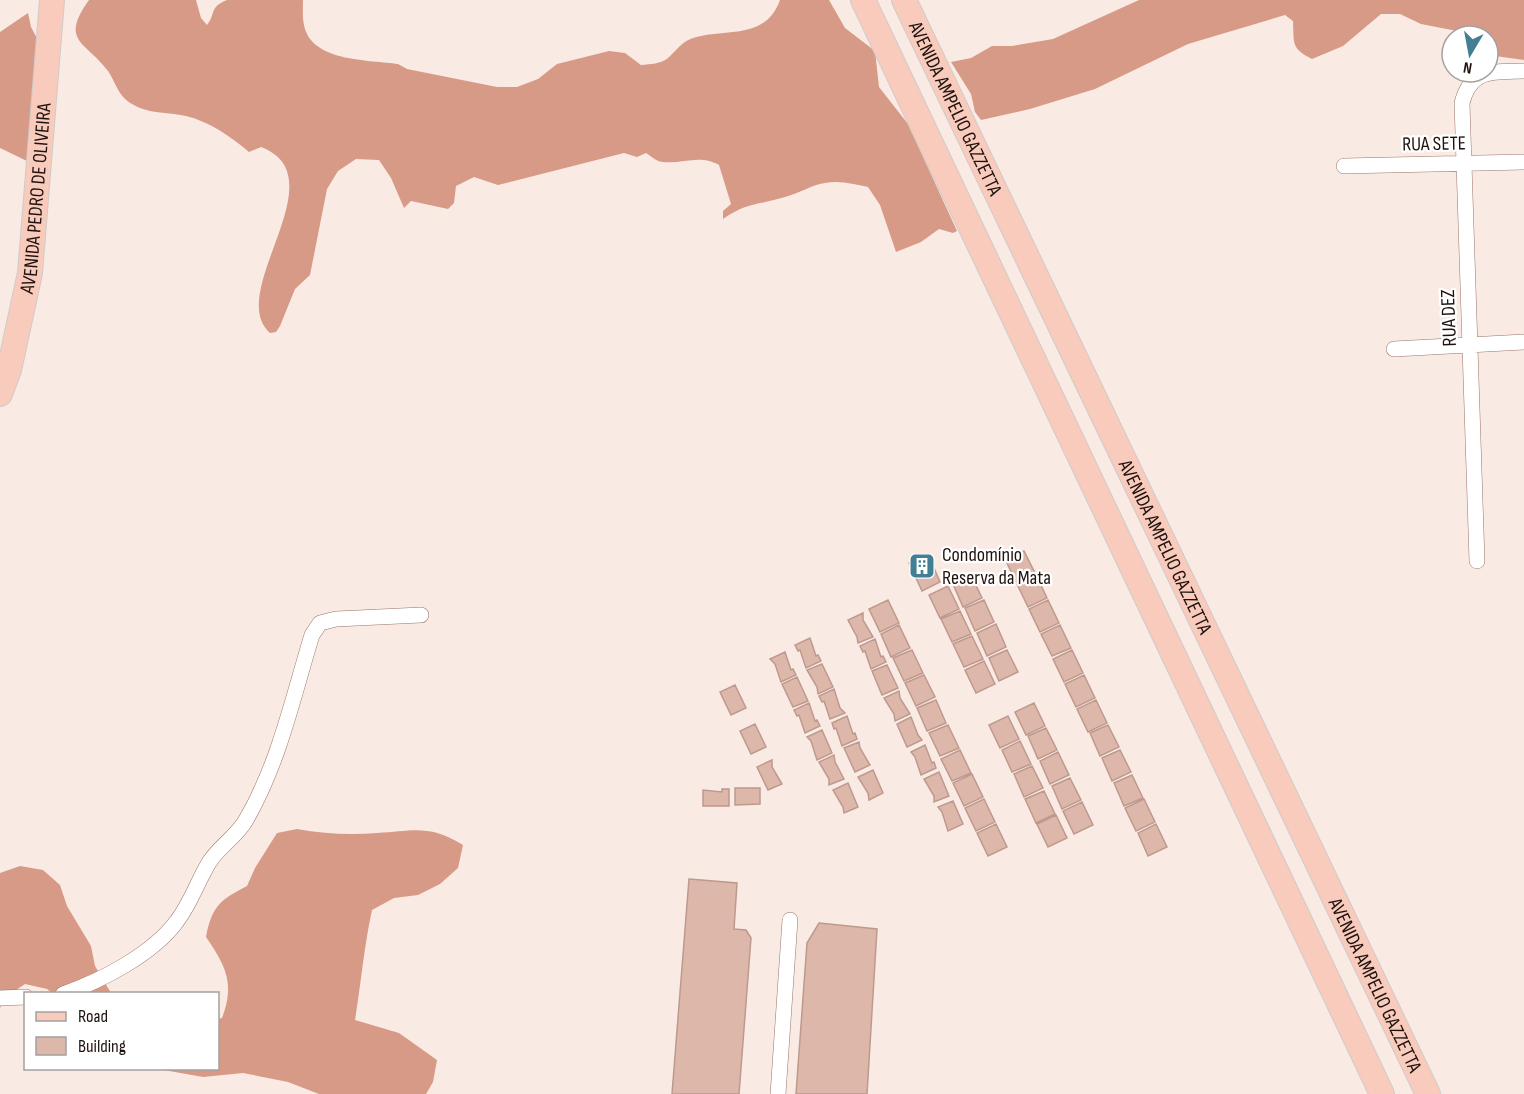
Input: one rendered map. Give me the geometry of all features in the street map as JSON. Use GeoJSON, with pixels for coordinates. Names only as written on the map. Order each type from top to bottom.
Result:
{"type":"FeatureCollection","features":[{"type":"Feature","properties":{"kind":"main road","name":"AVENIDA AMPELIO GAZZETTA"},"geometry":{"type":"LineString","coordinates":[[863,0],[1382,1094]]}},
{"type":"Feature","properties":{"kind":"main road","name":"AVENIDA AMPELIO GAZZETTA"},"geometry":{"type":"LineString","coordinates":[[904,0],[1428,1094]]}},
{"type":"Feature","properties":{"kind":"main road","name":"AVENIDA PEDRO DE OLIVEIRA"},"geometry":{"type":"LineString","coordinates":[[0,394],[9,370],[30,273],[50,3]]}},
{"type":"Feature","properties":{"kind":"main road"},"geometry":{"type":"LineString","coordinates":[[1152,609],[1167,611],[1176,608],[1188,597]]}},
{"type":"Feature","properties":{"kind":"street","name":"RUA DEZ"},"geometry":{"type":"LineString","coordinates":[[1477,561],[1462,103],[1465,91],[1475,77],[1495,72],[1524,71]]}},
{"type":"Feature","properties":{"kind":"street","name":"RUA SETE"},"geometry":{"type":"LineString","coordinates":[[1344,166],[1524,162]]}},
{"type":"Feature","properties":{"kind":"street"},"geometry":{"type":"LineString","coordinates":[[1394,349],[1524,342]]}},
{"type":"Feature","properties":{"kind":"street"},"geometry":{"type":"LineString","coordinates":[[66,992],[95,983],[165,937],[179,919],[212,858],[238,831],[246,819],[273,765],[312,635],[320,623],[336,619],[421,615]]}},
{"type":"Feature","properties":{"kind":"street"},"geometry":{"type":"LineString","coordinates":[[778,1094],[790,920]]}},
{"type":"Feature","properties":{"kind":"street"},"geometry":{"type":"LineString","coordinates":[[0,998],[24,997]]}},
{"type":"Feature","properties":{"kind":"shaded area"},"geometry":{"type":"Polygon","coordinates":[[[89,0],[196,0],[201,18],[207,25],[215,8],[227,0],[303,0],[305,29],[311,40],[332,54],[359,60],[398,64],[407,69],[497,87],[517,87],[538,79],[557,64],[609,51],[625,53],[641,65],[659,63],[693,38],[743,31],[765,22],[780,0],[829,0],[845,28],[875,51],[879,87],[908,124],[957,231],[953,233],[939,229],[921,242],[896,252],[880,205],[868,187],[841,182],[820,184],[790,196],[746,207],[723,219],[723,211],[731,204],[719,165],[705,160],[661,162],[646,153],[637,157],[624,153],[498,185],[474,177],[456,186],[454,203],[448,209],[411,201],[404,208],[391,178],[379,160],[356,159],[338,171],[327,189],[310,275],[295,289],[280,326],[276,332],[270,333],[260,314],[260,291],[286,208],[289,183],[282,162],[261,147],[249,152],[227,135],[203,122],[186,116],[145,110],[127,101],[108,71],[84,46],[76,33],[80,14],[89,0]]]}},
{"type":"Feature","properties":{"kind":"shaded area"},"geometry":{"type":"Polygon","coordinates":[[[1139,0],[1524,0],[1524,60],[1500,57],[1500,24],[1440,24],[1440,28],[1421,24],[1400,14],[1381,14],[1343,46],[1312,59],[1297,48],[1293,21],[1285,15],[1188,44],[1095,89],[1030,109],[981,120],[975,112],[971,94],[951,62],[971,58],[992,46],[1012,46],[1053,39],[1139,0]]]}},
{"type":"Feature","properties":{"kind":"shaded area"},"geometry":{"type":"Polygon","coordinates":[[[28,13],[31,27],[40,44],[29,162],[0,148],[0,32],[28,13]]]}},
{"type":"Feature","properties":{"kind":"shaded area"},"geometry":{"type":"Polygon","coordinates":[[[297,829],[347,834],[421,830],[440,834],[463,845],[458,868],[440,884],[418,895],[394,898],[372,910],[365,951],[355,1020],[399,1033],[437,1060],[433,1082],[426,1094],[319,1094],[288,1082],[243,1073],[203,1077],[164,1070],[219,1070],[219,1019],[222,1018],[226,1006],[228,985],[219,957],[206,937],[214,911],[224,900],[247,886],[255,868],[277,833],[297,829]]]}},
{"type":"Feature","properties":{"kind":"shaded area"},"geometry":{"type":"Polygon","coordinates":[[[20,866],[43,870],[60,885],[67,906],[91,946],[95,966],[110,992],[51,992],[25,984],[7,996],[0,1008],[0,873],[20,866]]]}},
{"type":"Feature","properties":{"kind":"building"},"geometry":{"type":"Polygon","coordinates":[[[1024,551],[1035,573],[1016,582],[1005,559],[1024,551]]]}},
{"type":"Feature","properties":{"kind":"building"},"geometry":{"type":"Polygon","coordinates":[[[928,554],[940,582],[922,591],[909,563],[928,554]]]}},
{"type":"Feature","properties":{"kind":"building","name":"Condomínio Reserva da Mata"},"geometry":{"type":"Polygon","coordinates":[[[928,554],[934,569],[916,577],[909,563],[928,554]]]}},
{"type":"Feature","properties":{"kind":"building"},"geometry":{"type":"Polygon","coordinates":[[[971,575],[982,598],[963,607],[953,584],[971,575]]]}},
{"type":"Feature","properties":{"kind":"building"},"geometry":{"type":"Polygon","coordinates":[[[1036,575],[1047,598],[1028,607],[1017,584],[1036,575]]]}},
{"type":"Feature","properties":{"kind":"building"},"geometry":{"type":"Polygon","coordinates":[[[948,586],[959,609],[940,618],[929,595],[948,586]]]}},
{"type":"Feature","properties":{"kind":"building"},"geometry":{"type":"Polygon","coordinates":[[[888,600],[899,623],[880,632],[869,609],[888,600]]]}},
{"type":"Feature","properties":{"kind":"building"},"geometry":{"type":"Polygon","coordinates":[[[984,600],[994,622],[975,631],[965,608],[984,600]]]}},
{"type":"Feature","properties":{"kind":"building"},"geometry":{"type":"Polygon","coordinates":[[[1048,600],[1059,623],[1040,632],[1029,609],[1048,600]]]}},
{"type":"Feature","properties":{"kind":"building"},"geometry":{"type":"Polygon","coordinates":[[[960,611],[971,634],[952,642],[941,619],[960,611]]]}},
{"type":"Feature","properties":{"kind":"building"},"geometry":{"type":"Polygon","coordinates":[[[863,613],[863,620],[873,637],[858,643],[848,620],[863,613]]]}},
{"type":"Feature","properties":{"kind":"building"},"geometry":{"type":"Polygon","coordinates":[[[996,624],[1006,647],[987,656],[977,633],[996,624]]]}},
{"type":"Feature","properties":{"kind":"building"},"geometry":{"type":"Polygon","coordinates":[[[899,625],[910,648],[891,657],[881,634],[899,625]]]}},
{"type":"Feature","properties":{"kind":"building"},"geometry":{"type":"Polygon","coordinates":[[[1060,625],[1071,648],[1052,656],[1041,634],[1060,625]]]}},
{"type":"Feature","properties":{"kind":"building"},"geometry":{"type":"Polygon","coordinates":[[[972,636],[983,659],[964,667],[953,644],[972,636]]]}},
{"type":"Feature","properties":{"kind":"building"},"geometry":{"type":"Polygon","coordinates":[[[810,638],[816,656],[818,655],[821,661],[806,668],[800,650],[798,651],[795,645],[810,638]]]}},
{"type":"Feature","properties":{"kind":"building"},"geometry":{"type":"Polygon","coordinates":[[[875,639],[881,657],[883,656],[886,662],[871,669],[865,651],[863,652],[860,646],[875,639]]]}},
{"type":"Feature","properties":{"kind":"building"},"geometry":{"type":"Polygon","coordinates":[[[912,650],[923,673],[904,681],[893,658],[912,650]]]}},
{"type":"Feature","properties":{"kind":"building"},"geometry":{"type":"Polygon","coordinates":[[[1007,650],[1018,672],[999,681],[989,658],[1007,650]]]}},
{"type":"Feature","properties":{"kind":"building"},"geometry":{"type":"Polygon","coordinates":[[[1072,650],[1083,673],[1064,682],[1053,659],[1072,650]]]}},
{"type":"Feature","properties":{"kind":"building"},"geometry":{"type":"Polygon","coordinates":[[[785,652],[791,670],[793,669],[796,675],[781,682],[775,664],[770,659],[785,652]]]}},
{"type":"Feature","properties":{"kind":"building"},"geometry":{"type":"Polygon","coordinates":[[[984,661],[995,684],[976,693],[965,670],[984,661]]]}},
{"type":"Feature","properties":{"kind":"building"},"geometry":{"type":"Polygon","coordinates":[[[822,664],[833,687],[818,694],[817,687],[807,670],[822,664]]]}},
{"type":"Feature","properties":{"kind":"building"},"geometry":{"type":"Polygon","coordinates":[[[887,665],[898,688],[882,695],[872,671],[887,665]]]}},
{"type":"Feature","properties":{"kind":"building"},"geometry":{"type":"Polygon","coordinates":[[[924,675],[935,697],[916,706],[905,683],[924,675]]]}},
{"type":"Feature","properties":{"kind":"building"},"geometry":{"type":"Polygon","coordinates":[[[1084,675],[1095,698],[1076,707],[1065,684],[1084,675]]]}},
{"type":"Feature","properties":{"kind":"building"},"geometry":{"type":"Polygon","coordinates":[[[797,677],[808,701],[793,707],[782,684],[797,677]]]}},
{"type":"Feature","properties":{"kind":"building"},"geometry":{"type":"Polygon","coordinates":[[[735,685],[746,708],[731,715],[720,692],[735,685]]]}},
{"type":"Feature","properties":{"kind":"building"},"geometry":{"type":"Polygon","coordinates":[[[834,689],[840,708],[845,713],[830,719],[824,701],[822,702],[819,696],[834,689]]]}},
{"type":"Feature","properties":{"kind":"building"},"geometry":{"type":"Polygon","coordinates":[[[899,691],[900,698],[910,714],[895,721],[894,714],[884,698],[899,691]]]}},
{"type":"Feature","properties":{"kind":"building"},"geometry":{"type":"Polygon","coordinates":[[[936,700],[946,723],[927,731],[917,708],[936,700]]]}},
{"type":"Feature","properties":{"kind":"building"},"geometry":{"type":"Polygon","coordinates":[[[1096,700],[1107,723],[1088,732],[1077,709],[1096,700]]]}},
{"type":"Feature","properties":{"kind":"building"},"geometry":{"type":"Polygon","coordinates":[[[809,703],[815,721],[817,720],[820,726],[805,733],[799,715],[797,716],[794,710],[809,703]]]}},
{"type":"Feature","properties":{"kind":"building"},"geometry":{"type":"Polygon","coordinates":[[[1034,703],[1045,726],[1026,735],[1015,712],[1034,703]]]}},
{"type":"Feature","properties":{"kind":"building"},"geometry":{"type":"Polygon","coordinates":[[[847,716],[857,739],[842,746],[832,723],[847,716]]]}},
{"type":"Feature","properties":{"kind":"building"},"geometry":{"type":"Polygon","coordinates":[[[1008,716],[1019,739],[1000,748],[989,725],[1008,716]]]}},
{"type":"Feature","properties":{"kind":"building"},"geometry":{"type":"Polygon","coordinates":[[[911,717],[922,740],[907,747],[897,724],[911,717]]]}},
{"type":"Feature","properties":{"kind":"building"},"geometry":{"type":"Polygon","coordinates":[[[755,724],[766,747],[751,754],[740,731],[755,724]]]}},
{"type":"Feature","properties":{"kind":"building"},"geometry":{"type":"Polygon","coordinates":[[[948,725],[959,748],[940,756],[929,733],[948,725]]]}},
{"type":"Feature","properties":{"kind":"building"},"geometry":{"type":"Polygon","coordinates":[[[1108,725],[1119,747],[1100,756],[1090,733],[1108,725]]]}},
{"type":"Feature","properties":{"kind":"building"},"geometry":{"type":"Polygon","coordinates":[[[1046,728],[1057,750],[1038,759],[1028,736],[1046,728]]]}},
{"type":"Feature","properties":{"kind":"building"},"geometry":{"type":"Polygon","coordinates":[[[822,730],[832,753],[817,760],[811,741],[807,737],[822,730]]]}},
{"type":"Feature","properties":{"kind":"building"},"geometry":{"type":"Polygon","coordinates":[[[1020,741],[1031,764],[1012,772],[1002,750],[1020,741]]]}},
{"type":"Feature","properties":{"kind":"building"},"geometry":{"type":"Polygon","coordinates":[[[859,742],[870,765],[855,772],[844,748],[859,742]]]}},
{"type":"Feature","properties":{"kind":"building"},"geometry":{"type":"Polygon","coordinates":[[[925,745],[936,768],[921,775],[911,752],[925,745]]]}},
{"type":"Feature","properties":{"kind":"building"},"geometry":{"type":"Polygon","coordinates":[[[960,750],[971,773],[952,781],[941,759],[960,750]]]}},
{"type":"Feature","properties":{"kind":"building"},"geometry":{"type":"Polygon","coordinates":[[[1120,750],[1131,772],[1112,781],[1102,758],[1120,750]]]}},
{"type":"Feature","properties":{"kind":"building"},"geometry":{"type":"Polygon","coordinates":[[[1058,752],[1069,775],[1050,784],[1040,761],[1058,752]]]}},
{"type":"Feature","properties":{"kind":"building"},"geometry":{"type":"Polygon","coordinates":[[[834,755],[844,779],[829,785],[829,779],[819,762],[834,755]]]}},
{"type":"Feature","properties":{"kind":"building"},"geometry":{"type":"Polygon","coordinates":[[[772,760],[772,767],[782,784],[768,790],[757,767],[772,760]]]}},
{"type":"Feature","properties":{"kind":"building"},"geometry":{"type":"Polygon","coordinates":[[[1032,766],[1043,788],[1024,797],[1014,774],[1032,766]]]}},
{"type":"Feature","properties":{"kind":"building"},"geometry":{"type":"Polygon","coordinates":[[[873,770],[883,793],[869,800],[868,793],[858,777],[873,770]]]}},
{"type":"Feature","properties":{"kind":"building"},"geometry":{"type":"Polygon","coordinates":[[[939,772],[949,796],[934,802],[934,796],[924,779],[939,772]]]}},
{"type":"Feature","properties":{"kind":"building"},"geometry":{"type":"Polygon","coordinates":[[[972,774],[983,797],[964,806],[953,783],[972,774]]]}},
{"type":"Feature","properties":{"kind":"building"},"geometry":{"type":"Polygon","coordinates":[[[1132,775],[1143,798],[1124,806],[1114,783],[1132,775]]]}},
{"type":"Feature","properties":{"kind":"building"},"geometry":{"type":"Polygon","coordinates":[[[1070,778],[1081,800],[1062,809],[1052,786],[1070,778]]]}},
{"type":"Feature","properties":{"kind":"building"},"geometry":{"type":"Polygon","coordinates":[[[848,783],[858,807],[844,813],[833,790],[848,783]]]}},
{"type":"Feature","properties":{"kind":"building"},"geometry":{"type":"Polygon","coordinates":[[[735,788],[760,788],[760,804],[735,805],[735,788]]]}},
{"type":"Feature","properties":{"kind":"building"},"geometry":{"type":"Polygon","coordinates":[[[722,789],[729,789],[729,806],[703,806],[703,790],[722,792],[722,789]]]}},
{"type":"Feature","properties":{"kind":"building"},"geometry":{"type":"Polygon","coordinates":[[[1044,791],[1055,814],[1036,823],[1025,799],[1044,791]]]}},
{"type":"Feature","properties":{"kind":"building"},"geometry":{"type":"Polygon","coordinates":[[[984,799],[995,822],[976,831],[965,808],[984,799]]]}},
{"type":"Feature","properties":{"kind":"building"},"geometry":{"type":"Polygon","coordinates":[[[1144,799],[1155,822],[1136,831],[1125,808],[1144,799]]]}},
{"type":"Feature","properties":{"kind":"building"},"geometry":{"type":"Polygon","coordinates":[[[953,801],[963,824],[948,831],[938,807],[953,801]]]}},
{"type":"Feature","properties":{"kind":"building"},"geometry":{"type":"Polygon","coordinates":[[[1082,802],[1093,825],[1074,834],[1063,811],[1082,802]]]}},
{"type":"Feature","properties":{"kind":"building"},"geometry":{"type":"Polygon","coordinates":[[[1056,815],[1067,838],[1048,847],[1037,824],[1056,815]]]}},
{"type":"Feature","properties":{"kind":"building"},"geometry":{"type":"Polygon","coordinates":[[[996,824],[1007,847],[988,856],[977,833],[996,824]]]}},
{"type":"Feature","properties":{"kind":"building"},"geometry":{"type":"Polygon","coordinates":[[[1156,824],[1167,847],[1148,856],[1138,833],[1156,824]]]}},
{"type":"Feature","properties":{"kind":"building"},"geometry":{"type":"Polygon","coordinates":[[[689,879],[737,883],[734,929],[746,930],[751,938],[739,1094],[672,1094],[689,879]]]}},
{"type":"Feature","properties":{"kind":"building"},"geometry":{"type":"Polygon","coordinates":[[[819,923],[877,929],[867,1094],[796,1094],[807,943],[819,923]]]}},
{"type":"Feature","properties":{"kind":"place","name":"Condomínio Reserva da Mata"},"geometry":{"type":"Point","coordinates":[922,566]}}]}
